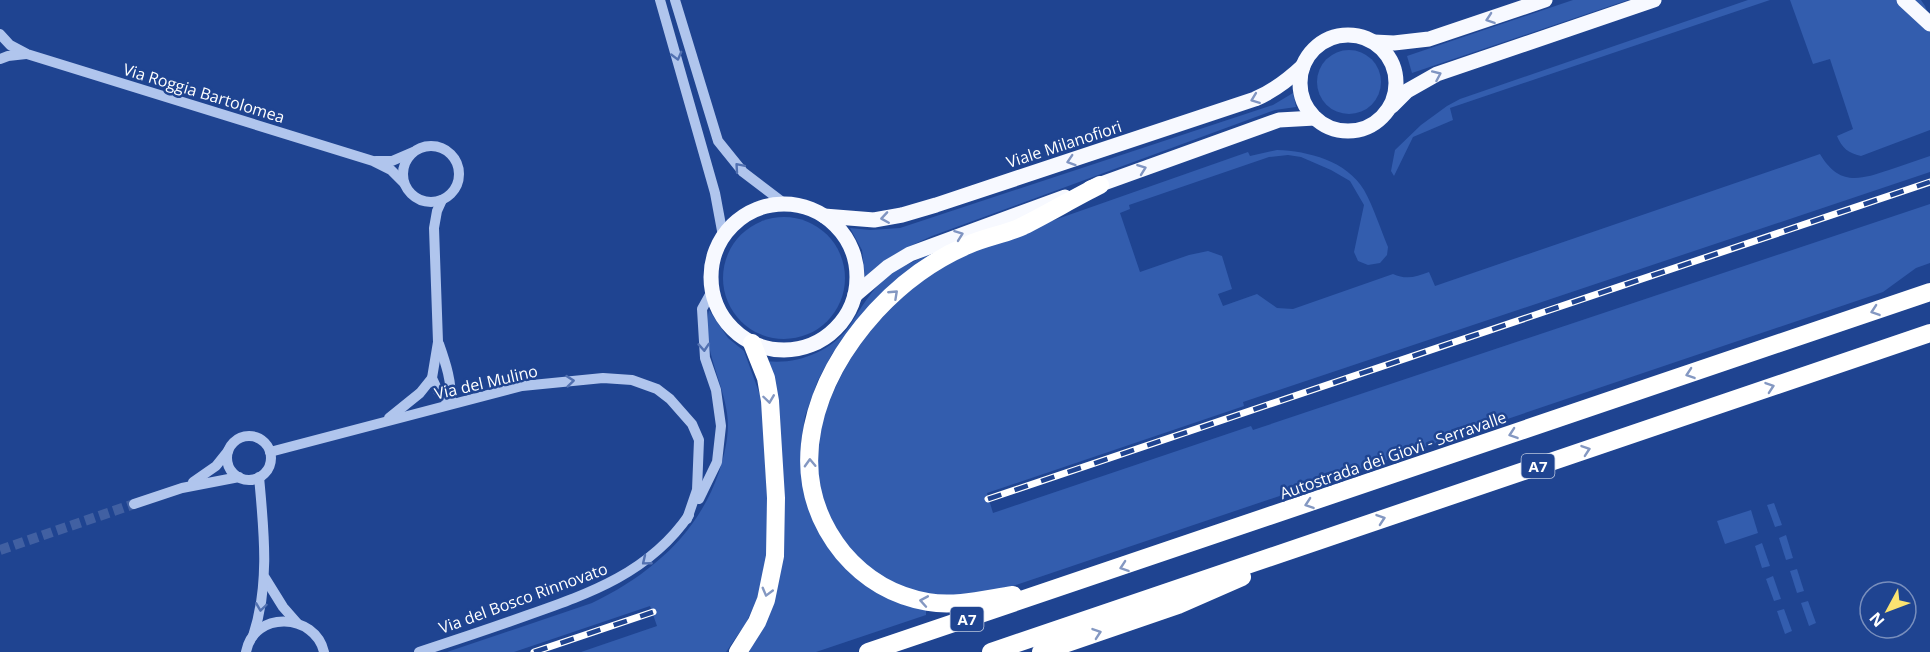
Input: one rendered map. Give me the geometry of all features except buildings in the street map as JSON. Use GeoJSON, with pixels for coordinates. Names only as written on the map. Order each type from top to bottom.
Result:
{"type":"FeatureCollection","features":[{"type":"Feature","properties":{"kind":"highway"},"geometry":{"type":"LineString","coordinates":[[1065,587],[952,603],[930,603],[905,597],[884,587],[853,564],[822,521],[815,504],[810,480],[810,450],[813,424],[821,394],[836,364],[876,311],[899,289],[921,271],[960,249],[1022,227],[1100,185]]}},
{"type":"Feature","properties":{"kind":"highway","name":"Autostrada dei Giovi - Serravalle"},"geometry":{"type":"LineString","coordinates":[[868,652],[1930,292]]}},
{"type":"Feature","properties":{"kind":"highway","name":"A7"},"geometry":{"type":"LineString","coordinates":[[991,652],[1930,333]]}},
{"type":"Feature","properties":{"kind":"highway"},"geometry":{"type":"LineString","coordinates":[[738,652],[757,622],[766,600],[775,556],[776,498],[770,401],[766,378],[752,343]]}},
{"type":"Feature","properties":{"kind":"highway"},"geometry":{"type":"LineString","coordinates":[[1041,652],[1178,605],[1304,548],[1356,528]]}},
{"type":"Feature","properties":{"kind":"main road"},"geometry":{"type":"LineString","coordinates":[[1545,0],[1429,39],[1394,43],[1374,42],[1348,35],[1333,38],[1319,45],[1308,56],[1300,85],[1305,103],[1315,118],[1330,128],[1347,131],[1364,129],[1379,121],[1407,91],[1437,74],[1654,0]]}},
{"type":"Feature","properties":{"kind":"main road"},"geometry":{"type":"LineString","coordinates":[[1904,0],[1930,24]]}},
{"type":"Feature","properties":{"kind":"main road"},"geometry":{"type":"LineString","coordinates":[[1374,42],[1385,52],[1393,65],[1396,79],[1395,94],[1390,108]]}},
{"type":"Feature","properties":{"kind":"main road","name":"Viale Milanofiori"},"geometry":{"type":"LineString","coordinates":[[824,216],[874,220],[902,216],[1255,99],[1284,83],[1304,66]]}},
{"type":"Feature","properties":{"kind":"main road","name":"Viale Milanofiori"},"geometry":{"type":"LineString","coordinates":[[855,295],[888,267],[910,254],[1279,120],[1315,118]]}},
{"type":"Feature","properties":{"kind":"main road","name":"Viale Milanofiori"},"geometry":{"type":"LineString","coordinates":[[784,204],[810,209],[824,216],[846,238],[856,265],[855,295],[846,316],[833,331],[818,342],[803,348],[788,350],[752,343],[735,332],[720,313],[712,291],[712,263],[723,236],[735,222],[750,212],[784,204]]}},
{"type":"Feature","properties":{"kind":"street"},"geometry":{"type":"LineString","coordinates":[[660,0],[715,193],[723,236]]}},
{"type":"Feature","properties":{"kind":"street","name":"Viale Milanofiori"},"geometry":{"type":"LineString","coordinates":[[675,0],[718,141],[743,172],[784,204]]}},
{"type":"Feature","properties":{"kind":"street","name":"Via Roggia Bartolomea"},"geometry":{"type":"LineString","coordinates":[[0,35],[0,53]]}},
{"type":"Feature","properties":{"kind":"street","name":"Via Roggia Bartolomea"},"geometry":{"type":"LineString","coordinates":[[0,35],[10,45],[27,54],[373,161],[391,170],[404,183]]}},
{"type":"Feature","properties":{"kind":"street","name":"Via Roggia Bartolomea"},"geometry":{"type":"LineString","coordinates":[[0,59],[27,54]]}},
{"type":"Feature","properties":{"kind":"street"},"geometry":{"type":"LineString","coordinates":[[419,200],[426,202],[442,200],[449,196],[458,182],[458,165],[448,152],[434,146],[421,148],[413,152],[404,166],[404,183],[407,190],[429,212],[434,228]]}},
{"type":"Feature","properties":{"kind":"street","name":"Via Roggia Bartolomea"},"geometry":{"type":"LineString","coordinates":[[373,161],[392,161],[413,152]]}},
{"type":"Feature","properties":{"kind":"street"},"geometry":{"type":"LineString","coordinates":[[381,423],[420,393],[432,378],[438,342],[434,228],[442,200]]}},
{"type":"Feature","properties":{"kind":"street","name":"Via del Bosco Rinnovato"},"geometry":{"type":"LineString","coordinates":[[419,652],[585,595],[618,580],[662,548],[687,519],[698,502],[717,462],[721,426],[716,390],[705,358],[702,309],[712,291]]}},
{"type":"Feature","properties":{"kind":"street"},"geometry":{"type":"LineString","coordinates":[[438,342],[452,388],[451,404]]}},
{"type":"Feature","properties":{"kind":"street"},"geometry":{"type":"LineString","coordinates":[[432,378],[438,391],[451,404]]}},
{"type":"Feature","properties":{"kind":"street","name":"Via del Mulino"},"geometry":{"type":"LineString","coordinates":[[270,452],[522,386],[603,378],[632,380],[657,389],[670,399],[692,424],[699,440],[699,463]]}},
{"type":"Feature","properties":{"kind":"street"},"geometry":{"type":"LineString","coordinates":[[134,504],[182,488],[239,477],[252,479],[259,477],[269,467],[270,452],[262,440],[248,436],[234,442],[229,451],[203,476],[182,488]]}},
{"type":"Feature","properties":{"kind":"street"},"geometry":{"type":"LineString","coordinates":[[229,451],[230,469],[239,477]]}},
{"type":"Feature","properties":{"kind":"street","name":"Via del Bosco Rinnovato"},"geometry":{"type":"LineString","coordinates":[[687,519],[697,490],[699,463]]}},
{"type":"Feature","properties":{"kind":"street"},"geometry":{"type":"LineString","coordinates":[[246,652],[259,618],[265,577],[259,477]]}},
{"type":"Feature","properties":{"kind":"street"},"geometry":{"type":"LineString","coordinates":[[265,577],[282,607],[297,623]]}},
{"type":"Feature","properties":{"kind":"street"},"geometry":{"type":"LineString","coordinates":[[253,636],[274,622],[297,623],[308,628],[317,636],[324,652]]}},
{"type":"Feature","properties":{"kind":"shaded area"},"geometry":{"type":"Polygon","coordinates":[[[1573,0],[1628,0],[1412,73],[1407,56],[1573,0]]]}},
{"type":"Feature","properties":{"kind":"shaded area"},"geometry":{"type":"Polygon","coordinates":[[[1748,0],[1770,0],[1450,108],[1453,120],[1413,137],[1394,176],[1391,171],[1395,150],[1421,125],[1460,99],[1748,0]]]}},
{"type":"Feature","properties":{"kind":"shaded area"},"geometry":{"type":"Polygon","coordinates":[[[1790,0],[1921,0],[1930,19],[1930,130],[1861,156],[1846,149],[1837,136],[1853,129],[1830,59],[1813,64],[1790,0]]]}},
{"type":"Feature","properties":{"kind":"shaded area"},"geometry":{"type":"Polygon","coordinates":[[[1343,50],[1355,50],[1372,59],[1379,70],[1381,82],[1379,94],[1372,105],[1355,114],[1343,114],[1331,109],[1322,100],[1317,88],[1317,76],[1322,64],[1331,55],[1343,50]]]}},
{"type":"Feature","properties":{"kind":"shaded area"},"geometry":{"type":"Polygon","coordinates":[[[1293,93],[1296,107],[1275,110],[932,236],[896,254],[865,277],[862,250],[850,228],[870,230],[900,228],[1273,105],[1293,93]]]}},
{"type":"Feature","properties":{"kind":"shaded area"},"geometry":{"type":"Polygon","coordinates":[[[1277,150],[1314,155],[1337,165],[1357,180],[1368,197],[1388,247],[1387,255],[1380,263],[1368,265],[1358,261],[1354,252],[1364,205],[1350,181],[1301,157],[1288,155],[1269,157],[1129,205],[1130,209],[1120,213],[1140,272],[1208,251],[1222,256],[1232,289],[1218,294],[1223,306],[1257,294],[1277,308],[1293,309],[1393,274],[1411,277],[1429,272],[1435,286],[1820,154],[1835,171],[1850,178],[1868,176],[1930,156],[1930,172],[1243,402],[1244,406],[987,493],[993,513],[1251,426],[1253,430],[1930,204],[1930,263],[1916,268],[1883,292],[1013,586],[958,596],[916,593],[896,586],[869,567],[850,549],[834,527],[819,491],[817,474],[822,424],[845,368],[861,343],[901,299],[924,280],[975,248],[1248,152],[1250,156],[1277,150]]]}},
{"type":"Feature","properties":{"kind":"shaded area"},"geometry":{"type":"Polygon","coordinates":[[[784,217],[807,222],[827,235],[840,255],[845,278],[840,301],[827,321],[807,334],[784,339],[761,334],[741,321],[728,301],[723,278],[728,255],[741,235],[761,222],[784,217]]]}},
{"type":"Feature","properties":{"kind":"shaded area"},"geometry":{"type":"Polygon","coordinates":[[[949,247],[856,324],[832,354],[818,380],[805,416],[801,444],[802,475],[830,547],[926,609],[926,615],[816,652],[749,652],[775,592],[766,361],[800,359],[832,344],[848,328],[867,299],[891,274],[949,247]]]}},
{"type":"Feature","properties":{"kind":"shaded area"},"geometry":{"type":"Polygon","coordinates":[[[709,310],[728,338],[744,351],[760,395],[769,536],[768,561],[759,595],[746,623],[726,652],[581,652],[657,626],[650,606],[514,652],[447,652],[592,603],[652,566],[685,533],[710,494],[719,472],[727,435],[728,420],[708,337],[709,310]]]}},
{"type":"Feature","properties":{"kind":"shaded area"},"geometry":{"type":"Polygon","coordinates":[[[1774,503],[1782,525],[1775,527],[1767,505],[1774,503]]]}},
{"type":"Feature","properties":{"kind":"shaded area"},"geometry":{"type":"Polygon","coordinates":[[[1751,510],[1758,533],[1725,544],[1717,521],[1751,510]]]}},
{"type":"Feature","properties":{"kind":"shaded area"},"geometry":{"type":"Polygon","coordinates":[[[1786,535],[1793,558],[1786,560],[1779,538],[1786,535]]]}},
{"type":"Feature","properties":{"kind":"shaded area"},"geometry":{"type":"Polygon","coordinates":[[[1762,543],[1770,566],[1762,568],[1755,546],[1762,543]]]}},
{"type":"Feature","properties":{"kind":"shaded area"},"geometry":{"type":"Polygon","coordinates":[[[1797,569],[1804,591],[1797,593],[1790,571],[1797,569]]]}},
{"type":"Feature","properties":{"kind":"shaded area"},"geometry":{"type":"Polygon","coordinates":[[[1773,576],[1781,599],[1774,601],[1766,579],[1773,576]]]}},
{"type":"Feature","properties":{"kind":"shaded area"},"geometry":{"type":"Polygon","coordinates":[[[1808,601],[1816,623],[1809,626],[1801,603],[1808,601]]]}},
{"type":"Feature","properties":{"kind":"shaded area"},"geometry":{"type":"Polygon","coordinates":[[[1784,609],[1792,631],[1785,634],[1777,611],[1784,609]]]}},
{"type":"Feature","properties":{"kind":"tunnel"},"geometry":{"type":"LineString","coordinates":[[0,550],[134,504]]}},
{"type":"Feature","properties":{"kind":"railway"},"geometry":{"type":"LineString","coordinates":[[988,499],[1930,182]]}},
{"type":"Feature","properties":{"kind":"railway"},"geometry":{"type":"LineString","coordinates":[[534,652],[653,612]]}}]}
